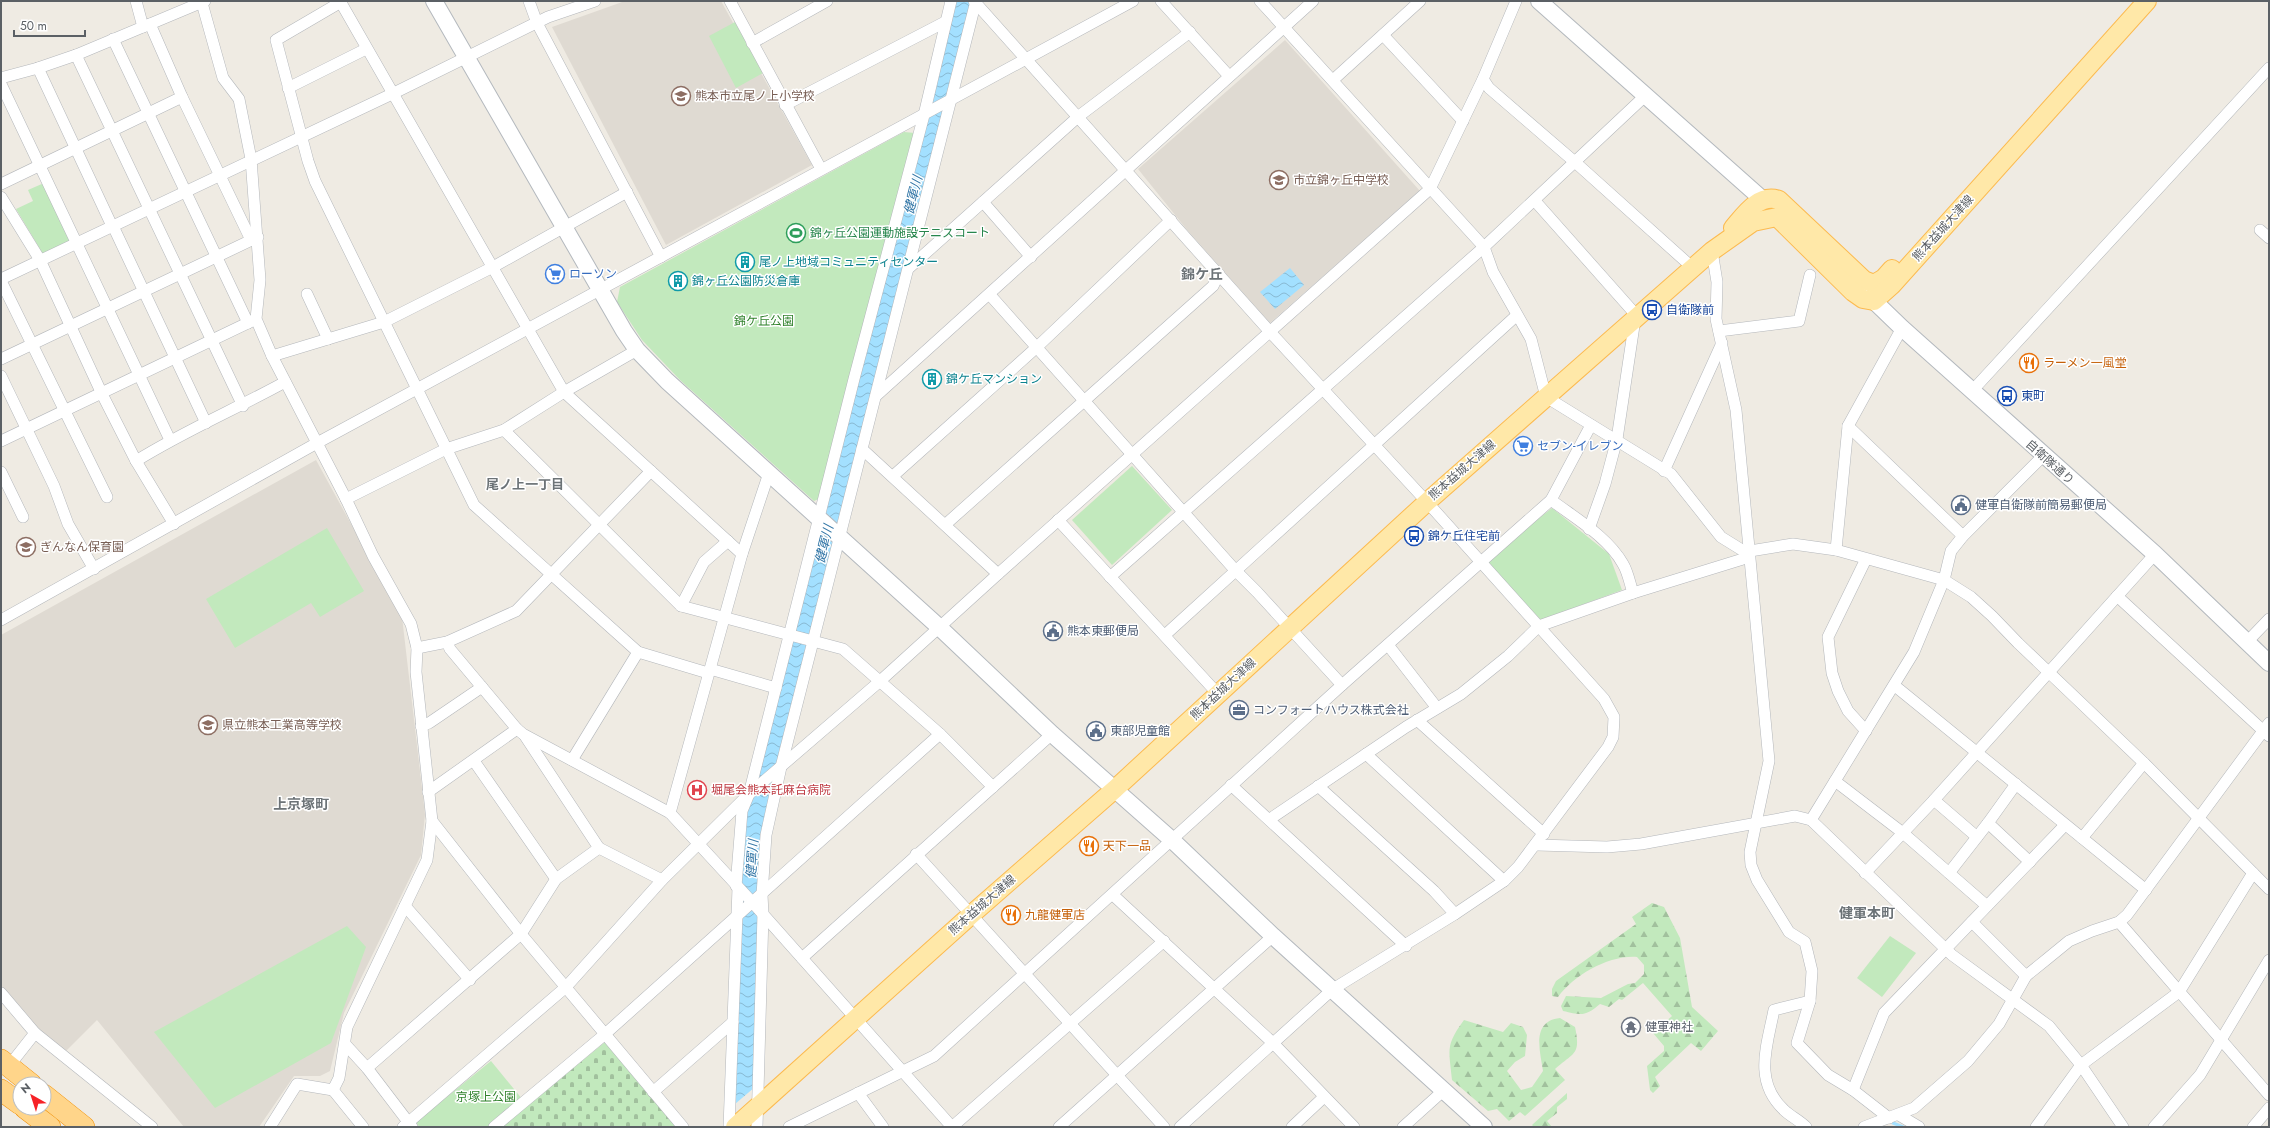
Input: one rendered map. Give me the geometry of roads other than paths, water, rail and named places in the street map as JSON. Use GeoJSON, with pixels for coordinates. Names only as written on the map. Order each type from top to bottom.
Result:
{"type":"FeatureCollection","features":[{"type":"Feature","properties":{"kind":"highway"},"geometry":{"type":"LineString","coordinates":[[5,1063],[20,1076]]}},
{"type":"Feature","properties":{"kind":"highway"},"geometry":{"type":"LineString","coordinates":[[1,1090],[12,1098]]}},
{"type":"Feature","properties":{"kind":"highway"},"geometry":{"type":"LineString","coordinates":[[52,1101],[84,1127]]}},
{"type":"Feature","properties":{"kind":"highway"},"geometry":{"type":"LineString","coordinates":[[36,1116],[50,1127]]}},
{"type":"Feature","properties":{"kind":"main road","name":"熊本益城大津線"},"geometry":{"type":"LineString","coordinates":[[1864,280],[1874,284],[1884,278],[2130,1]]}},
{"type":"Feature","properties":{"kind":"main road","name":"熊本益城大津線"},"geometry":{"type":"LineString","coordinates":[[1879,305],[1892,286],[2147,1]]}},
{"type":"Feature","properties":{"kind":"main road","name":"熊本益城大津線"},"geometry":{"type":"LineString","coordinates":[[734,1127],[972,914],[1116,789],[1427,502],[1712,251],[1762,198]]}},
{"type":"Feature","properties":{"kind":"main road"},"geometry":{"type":"LineString","coordinates":[[1762,198],[1779,200],[1864,280]]}},
{"type":"Feature","properties":{"kind":"main road"},"geometry":{"type":"LineString","coordinates":[[1762,198],[1777,217],[1853,292],[1863,300],[1879,305]]}},
{"type":"Feature","properties":{"kind":"main road","name":"熊本益城大津線"},"geometry":{"type":"LineString","coordinates":[[1712,251],[1753,222],[1777,217]]}},
{"type":"Feature","properties":{"kind":"street"},"geometry":{"type":"LineString","coordinates":[[136,1],[220,174],[255,238]]}},
{"type":"Feature","properties":{"kind":"street"},"geometry":{"type":"LineString","coordinates":[[434,1],[599,290],[638,350],[667,381],[939,627],[1052,734],[1172,840],[1273,936],[1333,989],[1443,1092],[1484,1127]]}},
{"type":"Feature","properties":{"kind":"street"},"geometry":{"type":"LineString","coordinates":[[529,1],[537,23],[661,257]]}},
{"type":"Feature","properties":{"kind":"street"},"geometry":{"type":"LineString","coordinates":[[107,497],[1,280],[251,159],[392,94],[465,56],[537,23],[595,1]]}},
{"type":"Feature","properties":{"kind":"street"},"geometry":{"type":"LineString","coordinates":[[730,1],[821,169]]}},
{"type":"Feature","properties":{"kind":"street"},"geometry":{"type":"LineString","coordinates":[[752,43],[827,1]]}},
{"type":"Feature","properties":{"kind":"street"},"geometry":{"type":"LineString","coordinates":[[730,1127],[737,887],[742,811],[749,794],[820,520],[854,379],[924,115],[951,1]]}},
{"type":"Feature","properties":{"kind":"street"},"geometry":{"type":"LineString","coordinates":[[976,1],[1271,333],[1323,388],[1374,447],[1427,502],[1539,626],[1604,699],[1614,717],[1615,727],[1613,737],[1608,747],[1537,845],[1504,881],[1406,946],[1333,989],[1180,1127]]}},
{"type":"Feature","properties":{"kind":"street"},"geometry":{"type":"LineString","coordinates":[[757,1127],[763,914],[762,895],[766,835],[781,767],[877,395],[976,1]]}},
{"type":"Feature","properties":{"kind":"street"},"geometry":{"type":"LineString","coordinates":[[1,620],[317,444],[821,169],[924,115],[1133,1]]}},
{"type":"Feature","properties":{"kind":"street"},"geometry":{"type":"LineString","coordinates":[[1162,1],[1229,76]]}},
{"type":"Feature","properties":{"kind":"street"},"geometry":{"type":"LineString","coordinates":[[1260,1],[1484,247],[1493,272],[1516,316],[1531,339],[1546,397],[1671,474],[1721,537],[1742,550],[1750,551],[1793,544],[1836,550],[1944,580],[1971,597],[2144,763],[2269,889]]}},
{"type":"Feature","properties":{"kind":"street"},"geometry":{"type":"LineString","coordinates":[[877,395],[990,295],[1313,1]]}},
{"type":"Feature","properties":{"kind":"street"},"geometry":{"type":"LineString","coordinates":[[1333,80],[1420,1]]}},
{"type":"Feature","properties":{"kind":"street"},"geometry":{"type":"LineString","coordinates":[[346,1044],[367,1068],[408,1125],[566,987],[662,880],[749,794],[879,682],[1058,520],[1271,333],[1430,189],[1483,79],[1516,1]]}},
{"type":"Feature","properties":{"kind":"street"},"geometry":{"type":"LineString","coordinates":[[1539,1],[1762,198]]}},
{"type":"Feature","properties":{"kind":"street"},"geometry":{"type":"LineString","coordinates":[[1,78],[38,68],[76,55],[204,2],[223,78],[239,99],[251,159],[255,238],[260,280],[252,321]]}},
{"type":"Feature","properties":{"kind":"street"},"geometry":{"type":"LineString","coordinates":[[742,554],[564,392],[340,2],[276,40],[315,182],[474,505],[638,652],[776,688]]}},
{"type":"Feature","properties":{"kind":"street"},"geometry":{"type":"LineString","coordinates":[[785,105],[946,22]]}},
{"type":"Feature","properties":{"kind":"street"},"geometry":{"type":"LineString","coordinates":[[908,268],[1079,116],[1190,32]]}},
{"type":"Feature","properties":{"kind":"street"},"geometry":{"type":"LineString","coordinates":[[1383,35],[1463,121]]}},
{"type":"Feature","properties":{"kind":"street"},"geometry":{"type":"LineString","coordinates":[[113,39],[216,257],[272,356],[346,499],[384,577],[411,624],[417,648],[416,672],[432,821],[426,860],[348,1027],[339,1078],[333,1090]]}},
{"type":"Feature","properties":{"kind":"street"},"geometry":{"type":"LineString","coordinates":[[288,88],[366,49]]}},
{"type":"Feature","properties":{"kind":"street"},"geometry":{"type":"LineString","coordinates":[[76,55],[243,406]]}},
{"type":"Feature","properties":{"kind":"street"},"geometry":{"type":"LineString","coordinates":[[38,68],[206,423]]}},
{"type":"Feature","properties":{"kind":"street"},"geometry":{"type":"LineString","coordinates":[[1972,391],[2269,68]]}},
{"type":"Feature","properties":{"kind":"street"},"geometry":{"type":"LineString","coordinates":[[1483,79],[1489,88],[1576,162],[1693,268]]}},
{"type":"Feature","properties":{"kind":"street"},"geometry":{"type":"LineString","coordinates":[[1,84],[170,440]]}},
{"type":"Feature","properties":{"kind":"street"},"geometry":{"type":"LineString","coordinates":[[1110,577],[1484,247],[1535,201],[1645,96]]}},
{"type":"Feature","properties":{"kind":"street"},"geometry":{"type":"LineString","coordinates":[[1,184],[75,148],[112,132],[182,97]]}},
{"type":"Feature","properties":{"kind":"street"},"geometry":{"type":"LineString","coordinates":[[272,356],[384,322],[493,267],[627,192]]}},
{"type":"Feature","properties":{"kind":"street"},"geometry":{"type":"LineString","coordinates":[[1,197],[40,260],[102,394],[136,461],[174,524]]}},
{"type":"Feature","properties":{"kind":"street"},"geometry":{"type":"LineString","coordinates":[[1535,201],[1636,317],[1617,440],[1605,484],[1589,529]]}},
{"type":"Feature","properties":{"kind":"street"},"geometry":{"type":"LineString","coordinates":[[983,202],[1031,257]]}},
{"type":"Feature","properties":{"kind":"street"},"geometry":{"type":"LineString","coordinates":[[893,476],[1036,347],[1171,220]]}},
{"type":"Feature","properties":{"kind":"street"},"geometry":{"type":"LineString","coordinates":[[2260,230],[2269,238]]}},
{"type":"Feature","properties":{"kind":"street"},"geometry":{"type":"LineString","coordinates":[[1,359],[255,238]]}},
{"type":"Feature","properties":{"kind":"street"},"geometry":{"type":"LineString","coordinates":[[1712,251],[1717,282],[1716,319],[1736,410],[1769,761],[1750,852],[1751,865],[1757,880],[1789,932],[1805,942],[1812,971],[1810,1001],[1797,1043],[1828,1075],[1894,1117],[1919,1127]]}},
{"type":"Feature","properties":{"kind":"street"},"geometry":{"type":"LineString","coordinates":[[946,524],[1082,401],[1213,286],[1219,274]]}},
{"type":"Feature","properties":{"kind":"street"},"geometry":{"type":"LineString","coordinates":[[1719,330],[1799,321],[1810,275]]}},
{"type":"Feature","properties":{"kind":"street","name":"自衛隊通り"},"geometry":{"type":"LineString","coordinates":[[1864,280],[1879,305],[1902,328],[2043,456],[2155,554],[2269,662]]}},
{"type":"Feature","properties":{"kind":"street"},"geometry":{"type":"LineString","coordinates":[[307,294],[328,339]]}},
{"type":"Feature","properties":{"kind":"street"},"geometry":{"type":"LineString","coordinates":[[990,295],[1082,401],[1235,570],[1342,685]]}},
{"type":"Feature","properties":{"kind":"street"},"geometry":{"type":"LineString","coordinates":[[1165,635],[1235,570],[1374,447],[1516,316]]}},
{"type":"Feature","properties":{"kind":"street"},"geometry":{"type":"LineString","coordinates":[[1,441],[252,321]]}},
{"type":"Feature","properties":{"kind":"street"},"geometry":{"type":"LineString","coordinates":[[1836,550],[1848,426],[1902,328]]}},
{"type":"Feature","properties":{"kind":"street"},"geometry":{"type":"LineString","coordinates":[[1664,471],[1722,343]]}},
{"type":"Feature","properties":{"kind":"street"},"geometry":{"type":"LineString","coordinates":[[346,499],[446,449],[504,430],[564,392],[638,350]]}},
{"type":"Feature","properties":{"kind":"street"},"geometry":{"type":"LineString","coordinates":[[1,376],[54,486],[68,524],[94,569]]}},
{"type":"Feature","properties":{"kind":"street"},"geometry":{"type":"LineString","coordinates":[[136,461],[170,440],[243,406],[285,382]]}},
{"type":"Feature","properties":{"kind":"street"},"geometry":{"type":"LineString","coordinates":[[789,1127],[934,1056],[1231,785],[1551,500],[1591,425]]}},
{"type":"Feature","properties":{"kind":"street"},"geometry":{"type":"LineString","coordinates":[[1848,426],[1963,536]]}},
{"type":"Feature","properties":{"kind":"street"},"geometry":{"type":"LineString","coordinates":[[504,430],[681,606],[725,619],[790,634],[843,649],[940,734],[993,787]]}},
{"type":"Feature","properties":{"kind":"street"},"geometry":{"type":"LineString","coordinates":[[862,449],[946,524],[998,574]]}},
{"type":"Feature","properties":{"kind":"street"},"geometry":{"type":"LineString","coordinates":[[1811,820],[1914,652],[1944,580],[1952,551],[1963,536],[2043,456]]}},
{"type":"Feature","properties":{"kind":"street"},"geometry":{"type":"LineString","coordinates":[[417,648],[447,642],[516,611],[651,471]]}},
{"type":"Feature","properties":{"kind":"street"},"geometry":{"type":"LineString","coordinates":[[1,472],[23,517]]}},
{"type":"Feature","properties":{"kind":"street"},"geometry":{"type":"LineString","coordinates":[[670,814],[742,554],[769,473]]}},
{"type":"Feature","properties":{"kind":"street"},"geometry":{"type":"LineString","coordinates":[[1551,500],[1589,529],[1615,552],[1624,565],[1633,593]]}},
{"type":"Feature","properties":{"kind":"street"},"geometry":{"type":"LineString","coordinates":[[1058,520],[1218,694]]}},
{"type":"Feature","properties":{"kind":"street"},"geometry":{"type":"LineString","coordinates":[[681,606],[704,562],[728,541]]}},
{"type":"Feature","properties":{"kind":"street"},"geometry":{"type":"LineString","coordinates":[[1270,819],[1487,674],[1539,626],[1633,593],[1743,559],[1750,551]]}},
{"type":"Feature","properties":{"kind":"street"},"geometry":{"type":"LineString","coordinates":[[1865,873],[1934,800],[2048,671],[2155,554]]}},
{"type":"Feature","properties":{"kind":"street"},"geometry":{"type":"LineString","coordinates":[[1866,559],[1828,637],[1832,673],[1838,691],[1848,711],[1866,731]]}},
{"type":"Feature","properties":{"kind":"street"},"geometry":{"type":"LineString","coordinates":[[1864,1127],[1894,1117],[1914,1108],[1968,1061],[1999,1024],[2026,976],[2068,941],[2092,930],[2119,922],[2127,915],[2267,730],[2117,596]]}},
{"type":"Feature","properties":{"kind":"street"},"geometry":{"type":"LineString","coordinates":[[2247,642],[2269,619]]}},
{"type":"Feature","properties":{"kind":"street"},"geometry":{"type":"LineString","coordinates":[[447,642],[450,649],[520,732],[599,848],[662,880]]}},
{"type":"Feature","properties":{"kind":"street"},"geometry":{"type":"LineString","coordinates":[[1388,645],[1437,708]]}},
{"type":"Feature","properties":{"kind":"street"},"geometry":{"type":"LineString","coordinates":[[572,760],[638,652]]}},
{"type":"Feature","properties":{"kind":"street"},"geometry":{"type":"LineString","coordinates":[[1894,686],[2146,890]]}},
{"type":"Feature","properties":{"kind":"street"},"geometry":{"type":"LineString","coordinates":[[421,726],[429,724],[482,687]]}},
{"type":"Feature","properties":{"kind":"street"},"geometry":{"type":"LineString","coordinates":[[1417,720],[1544,834]]}},
{"type":"Feature","properties":{"kind":"street"},"geometry":{"type":"LineString","coordinates":[[520,732],[670,814],[763,914],[952,1127],[1164,941]]}},
{"type":"Feature","properties":{"kind":"street"},"geometry":{"type":"LineString","coordinates":[[428,792],[520,732]]}},
{"type":"Feature","properties":{"kind":"street"},"geometry":{"type":"LineString","coordinates":[[494,1127],[604,1035],[940,734]]}},
{"type":"Feature","properties":{"kind":"street"},"geometry":{"type":"LineString","coordinates":[[802,958],[916,854],[1052,734]]}},
{"type":"Feature","properties":{"kind":"street"},"geometry":{"type":"LineString","coordinates":[[1366,754],[1504,881]]}},
{"type":"Feature","properties":{"kind":"street"},"geometry":{"type":"LineString","coordinates":[[474,762],[556,879]]}},
{"type":"Feature","properties":{"kind":"street"},"geometry":{"type":"LineString","coordinates":[[2082,838],[2144,763]]}},
{"type":"Feature","properties":{"kind":"street"},"geometry":{"type":"LineString","coordinates":[[1835,781],[1903,834],[1987,906]]}},
{"type":"Feature","properties":{"kind":"street"},"geometry":{"type":"LineString","coordinates":[[1949,873],[2016,784]]}},
{"type":"Feature","properties":{"kind":"street"},"geometry":{"type":"LineString","coordinates":[[1231,785],[1270,819],[1406,946]]}},
{"type":"Feature","properties":{"kind":"street"},"geometry":{"type":"LineString","coordinates":[[1318,786],[1434,891],[1455,914]]}},
{"type":"Feature","properties":{"kind":"street"},"geometry":{"type":"LineString","coordinates":[[1934,800],[1977,837]]}},
{"type":"Feature","properties":{"kind":"street"},"geometry":{"type":"LineString","coordinates":[[1537,845],[1606,847],[1641,844],[1795,816],[1811,820],[1946,950],[2049,1026],[2081,1065],[2123,1127]]}},
{"type":"Feature","properties":{"kind":"street"},"geometry":{"type":"LineString","coordinates":[[432,821],[604,1035],[683,1127]]}},
{"type":"Feature","properties":{"kind":"street"},"geometry":{"type":"LineString","coordinates":[[1988,823],[2030,862]]}},
{"type":"Feature","properties":{"kind":"street"},"geometry":{"type":"LineString","coordinates":[[1853,1090],[1884,1013],[2065,825]]}},
{"type":"Feature","properties":{"kind":"street"},"geometry":{"type":"LineString","coordinates":[[367,1068],[522,934],[556,879],[599,848]]}},
{"type":"Feature","properties":{"kind":"street"},"geometry":{"type":"LineString","coordinates":[[916,854],[1164,1127]]}},
{"type":"Feature","properties":{"kind":"street"},"geometry":{"type":"LineString","coordinates":[[2036,1127],[2081,1065],[2179,992],[2253,873]]}},
{"type":"Feature","properties":{"kind":"street"},"geometry":{"type":"LineString","coordinates":[[1113,894],[1273,1043],[1354,1127]]}},
{"type":"Feature","properties":{"kind":"street"},"geometry":{"type":"LineString","coordinates":[[405,906],[470,980]]}},
{"type":"Feature","properties":{"kind":"street"},"geometry":{"type":"LineString","coordinates":[[1972,922],[2026,976]]}},
{"type":"Feature","properties":{"kind":"street"},"geometry":{"type":"LineString","coordinates":[[2119,922],[2269,1095]]}},
{"type":"Feature","properties":{"kind":"street"},"geometry":{"type":"LineString","coordinates":[[1059,1127],[1273,936]]}},
{"type":"Feature","properties":{"kind":"street"},"geometry":{"type":"LineString","coordinates":[[2154,1127],[2200,1075],[2269,960]]}},
{"type":"Feature","properties":{"kind":"street"},"geometry":{"type":"LineString","coordinates":[[1,993],[35,1033],[152,1127]]}},
{"type":"Feature","properties":{"kind":"street"},"geometry":{"type":"LineString","coordinates":[[1806,1127],[1783,1109],[1767,1088],[1765,1063],[1774,1010],[1810,1001]]}},
{"type":"Feature","properties":{"kind":"street"},"geometry":{"type":"LineString","coordinates":[[653,1092],[733,1022]]}},
{"type":"Feature","properties":{"kind":"street"},"geometry":{"type":"LineString","coordinates":[[5,1063],[35,1033]]}},
{"type":"Feature","properties":{"kind":"street"},"geometry":{"type":"LineString","coordinates":[[270,1127],[297,1084],[333,1090],[363,1127]]}},
{"type":"Feature","properties":{"kind":"street"},"geometry":{"type":"LineString","coordinates":[[1403,1127],[1443,1092]]}},
{"type":"Feature","properties":{"kind":"street"},"geometry":{"type":"LineString","coordinates":[[858,1093],[883,1127]]}},
{"type":"Feature","properties":{"kind":"street"},"geometry":{"type":"LineString","coordinates":[[1292,1127],[1324,1097]]}},
{"type":"Feature","properties":{"kind":"street"},"geometry":{"type":"LineString","coordinates":[[2253,1127],[2269,1108]]}},
{"type":"Feature","properties":{"kind":"water","name":"健軍川"},"geometry":{"type":"Polygon","coordinates":[[[955,1],[973,1],[779,759],[758,942],[755,1087],[735,1104],[734,1063],[744,820],[955,1]]]}},
{"type":"Feature","properties":{"kind":"water"},"geometry":{"type":"Polygon","coordinates":[[[1290,268],[1304,285],[1275,309],[1260,292],[1290,268]]]}},
{"type":"Feature","properties":{"kind":"waterway"},"geometry":{"type":"LineString","coordinates":[[1893,1123],[1903,1127]]}},
{"type":"Feature","properties":{"kind":"place","name":"熊本市立尾ノ上小学校"},"geometry":{"type":"Point","coordinates":[681,96]}},
{"type":"Feature","properties":{"kind":"place","name":"市立錦ヶ丘中学校"},"geometry":{"type":"Point","coordinates":[1279,180]}},
{"type":"Feature","properties":{"kind":"place","name":"錦ヶ丘公園運動施設テニスコート"},"geometry":{"type":"Point","coordinates":[796,233]}},
{"type":"Feature","properties":{"kind":"place","name":"尾ノ上地域コミュニティセンター"},"geometry":{"type":"Point","coordinates":[745,262]}},
{"type":"Feature","properties":{"kind":"place","name":"ローソン"},"geometry":{"type":"Point","coordinates":[555,274]}},
{"type":"Feature","properties":{"kind":"place","name":"錦ヶ丘公園防災倉庫"},"geometry":{"type":"Point","coordinates":[678,281]}},
{"type":"Feature","properties":{"kind":"place","name":"自衛隊前"},"geometry":{"type":"Point","coordinates":[1652,310]}},
{"type":"Feature","properties":{"kind":"place","name":"ラーメン一風堂"},"geometry":{"type":"Point","coordinates":[2029,363]}},
{"type":"Feature","properties":{"kind":"place","name":"錦ケ丘マンション"},"geometry":{"type":"Point","coordinates":[932,379]}},
{"type":"Feature","properties":{"kind":"place","name":"東町"},"geometry":{"type":"Point","coordinates":[2007,396]}},
{"type":"Feature","properties":{"kind":"place","name":"セブン-イレブン"},"geometry":{"type":"Point","coordinates":[1523,446]}},
{"type":"Feature","properties":{"kind":"place","name":"健軍自衛隊前簡易郵便局"},"geometry":{"type":"Point","coordinates":[1961,505]}},
{"type":"Feature","properties":{"kind":"place","name":"錦ケ丘住宅前"},"geometry":{"type":"Point","coordinates":[1414,536]}},
{"type":"Feature","properties":{"kind":"place","name":"ぎんなん保育園"},"geometry":{"type":"Point","coordinates":[26,547]}},
{"type":"Feature","properties":{"kind":"place","name":"熊本東郵便局"},"geometry":{"type":"Point","coordinates":[1053,631]}},
{"type":"Feature","properties":{"kind":"place","name":"コンフォートハウス株式会社"},"geometry":{"type":"Point","coordinates":[1239,710]}},
{"type":"Feature","properties":{"kind":"place","name":"県立熊本工業高等学校"},"geometry":{"type":"Point","coordinates":[208,725]}},
{"type":"Feature","properties":{"kind":"place","name":"東部児童館"},"geometry":{"type":"Point","coordinates":[1096,731]}},
{"type":"Feature","properties":{"kind":"place","name":"堀尾会熊本託麻台病院"},"geometry":{"type":"Point","coordinates":[697,790]}},
{"type":"Feature","properties":{"kind":"place","name":"天下一品"},"geometry":{"type":"Point","coordinates":[1089,846]}},
{"type":"Feature","properties":{"kind":"place","name":"九龍健軍店"},"geometry":{"type":"Point","coordinates":[1011,915]}},
{"type":"Feature","properties":{"kind":"place","name":"健軍神社"},"geometry":{"type":"Point","coordinates":[1631,1027]}},
{"type":"Feature","properties":{"kind":"district","name":"錦ケ丘"},"geometry":{"type":"Point","coordinates":[1202,274]}},
{"type":"Feature","properties":{"kind":"district","name":"尾ノ上一丁目"},"geometry":{"type":"Point","coordinates":[525,484]}},
{"type":"Feature","properties":{"kind":"district","name":"上京塚町"},"geometry":{"type":"Point","coordinates":[301,804]}},
{"type":"Feature","properties":{"kind":"district","name":"健軍本町"},"geometry":{"type":"Point","coordinates":[1867,913]}},
{"type":"Feature","properties":{"kind":"park label","name":"錦ケ丘公園"},"geometry":{"type":"Point","coordinates":[764,321]}},
{"type":"Feature","properties":{"kind":"park label","name":"京塚上公園"},"geometry":{"type":"Point","coordinates":[486,1097]}}]}
